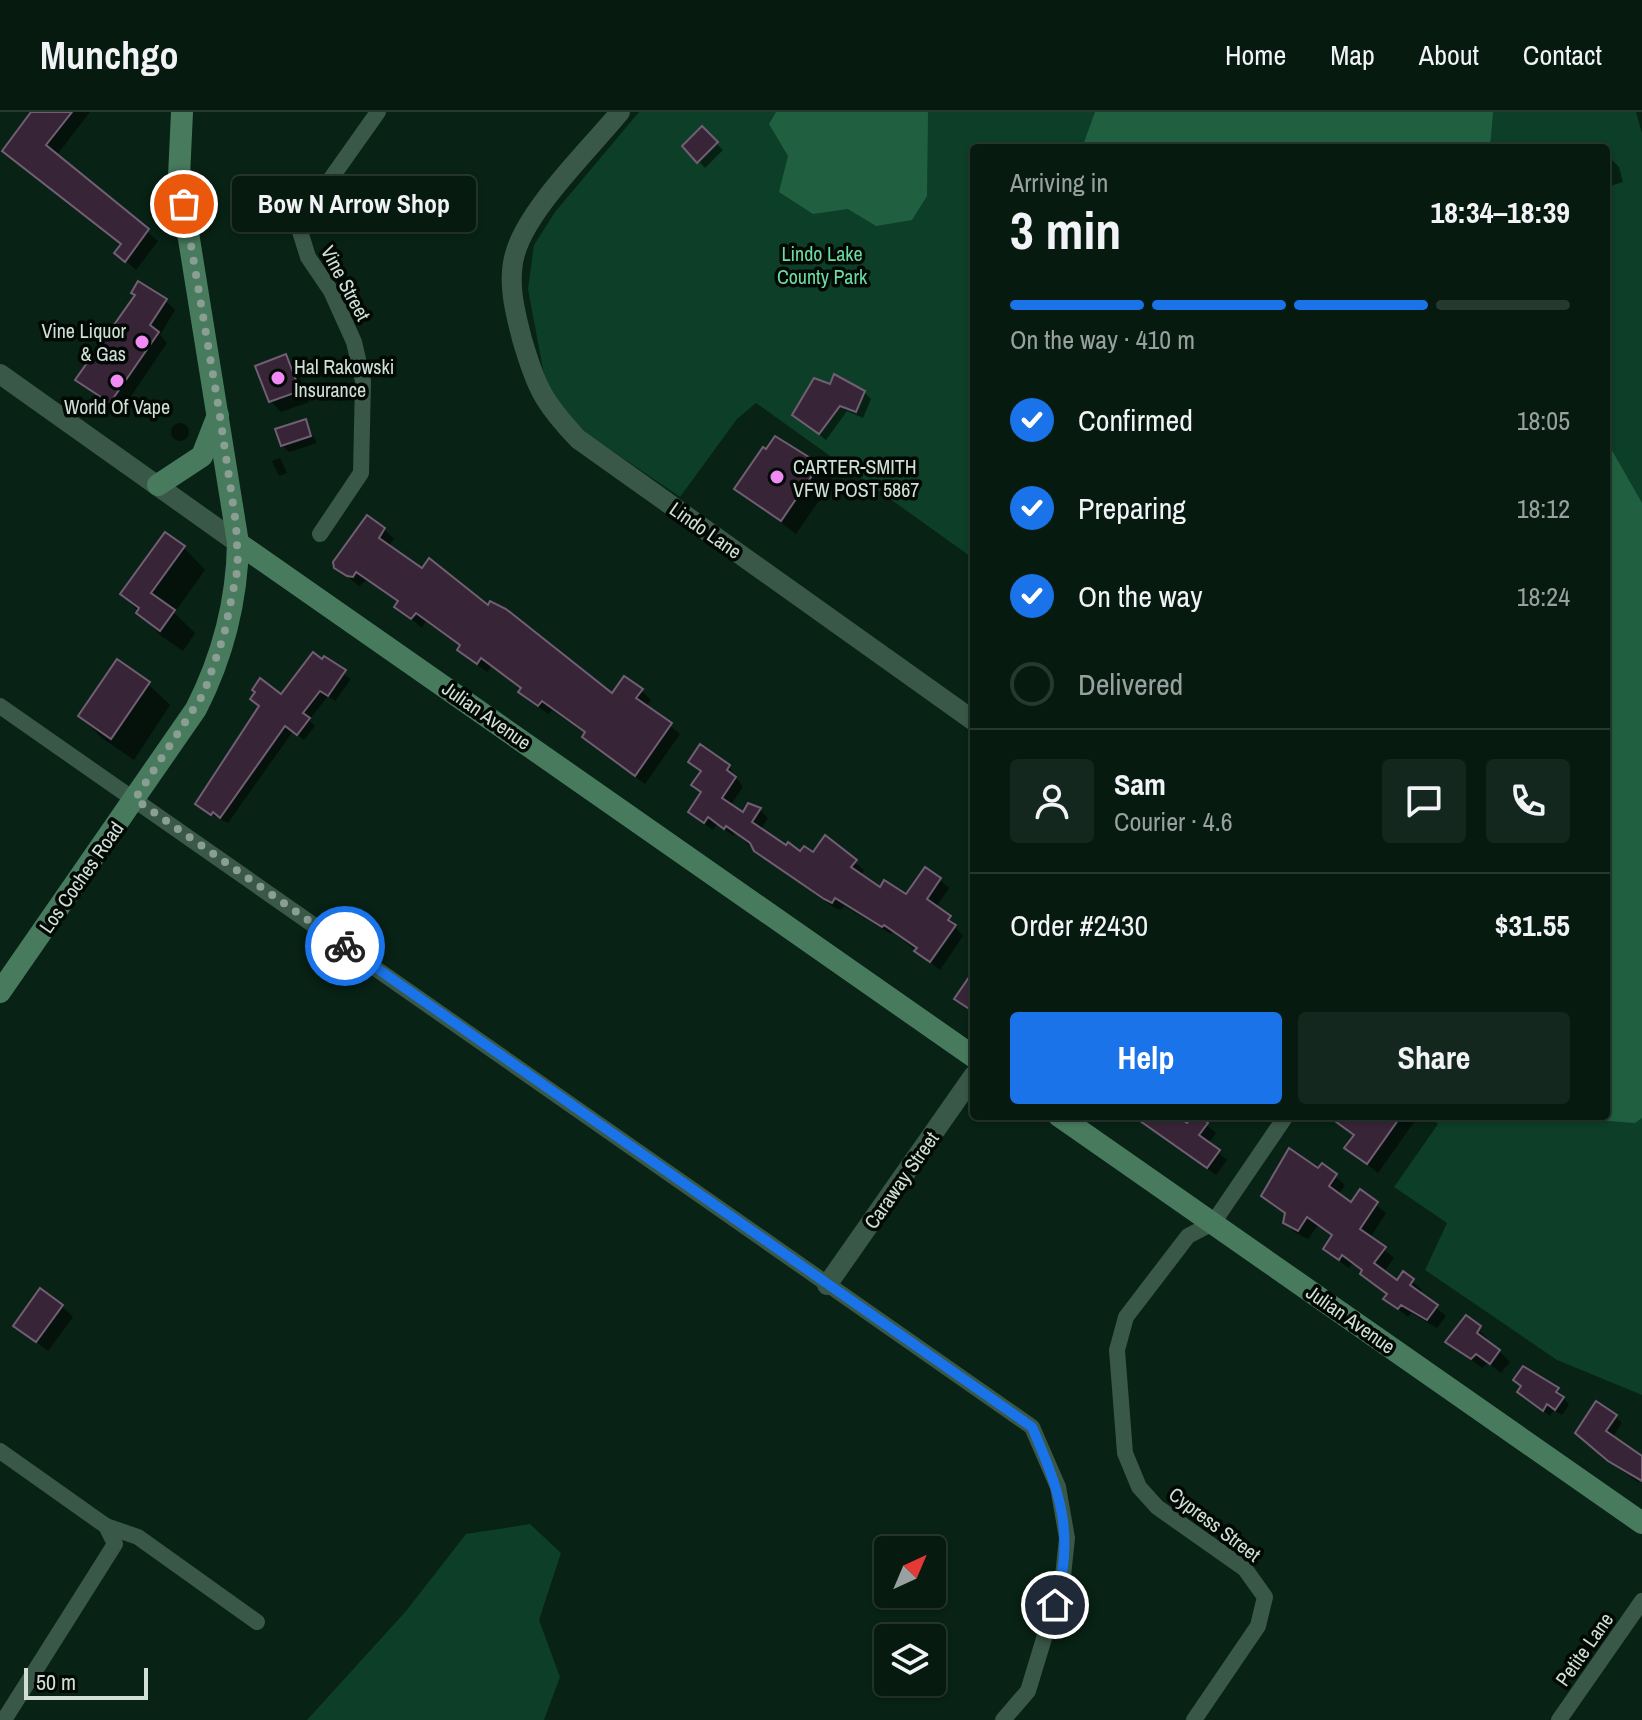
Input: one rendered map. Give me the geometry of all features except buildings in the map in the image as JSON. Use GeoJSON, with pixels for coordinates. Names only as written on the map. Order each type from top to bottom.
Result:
{"type":"FeatureCollection","features":[{"type":"Feature","properties":{"kind":"main road","name":"Los Coches Road"},"geometry":{"type":"LineString","coordinates":[[0,992],[196,709],[213,673],[233,594],[238,543],[219,410],[179,177],[182,112]]}},
{"type":"Feature","properties":{"kind":"main road"},"geometry":{"type":"LineString","coordinates":[[158,485],[202,456],[219,410]]}},
{"type":"Feature","properties":{"kind":"main road","name":"Julian Avenue"},"geometry":{"type":"LineString","coordinates":[[238,543],[970,1054]]}},
{"type":"Feature","properties":{"kind":"main road","name":"Julian Avenue"},"geometry":{"type":"LineString","coordinates":[[1065,1120],[1642,1523]]}},
{"type":"Feature","properties":{"kind":"street","name":"Vine Street"},"geometry":{"type":"LineString","coordinates":[[320,534],[361,473],[363,381],[354,342],[331,291],[308,257],[298,225],[378,112]]}},
{"type":"Feature","properties":{"kind":"street","name":"Lindo Lane"},"geometry":{"type":"LineString","coordinates":[[620,112],[531,220],[514,255],[513,306],[535,386],[550,409],[578,439],[970,718]]}},
{"type":"Feature","properties":{"kind":"street","name":"Julian Avenue"},"geometry":{"type":"LineString","coordinates":[[0,374],[238,543]]}},
{"type":"Feature","properties":{"kind":"street"},"geometry":{"type":"LineString","coordinates":[[0,706],[1032,1427],[1058,1487],[1067,1538],[1063,1576],[1028,1691],[1003,1720]]}},
{"type":"Feature","properties":{"kind":"street","name":"Caraway Street"},"geometry":{"type":"LineString","coordinates":[[827,1285],[970,1081]]}},
{"type":"Feature","properties":{"kind":"street","name":"Cypress Street"},"geometry":{"type":"LineString","coordinates":[[1194,1720],[1258,1626],[1265,1597],[1245,1569],[1157,1507],[1139,1487],[1125,1453],[1117,1350],[1126,1317],[1188,1236],[1213,1223],[1283,1120]]}},
{"type":"Feature","properties":{"kind":"street"},"geometry":{"type":"LineString","coordinates":[[0,1451],[106,1526],[138,1537],[257,1622]]}},
{"type":"Feature","properties":{"kind":"street"},"geometry":{"type":"LineString","coordinates":[[4,1720],[114,1549],[114,1538],[106,1526]]}},
{"type":"Feature","properties":{"kind":"street","name":"Petite Lane"},"geometry":{"type":"LineString","coordinates":[[1559,1720],[1642,1601]]}},
{"type":"Feature","properties":{"kind":"green space","name":"Lindo Lake County Park"},"geometry":{"type":"Polygon","coordinates":[[[639,112],[1636,112],[1642,133],[1642,1395],[1557,1360],[1425,1270],[1447,1223],[1394,1187],[1438,1124],[1433,1120],[1610,1120],[1610,144],[970,144],[970,556],[756,403],[737,419],[680,497],[589,435],[562,411],[545,380],[528,289],[534,245],[555,212],[639,112]]]}},
{"type":"Feature","properties":{"kind":"green space"},"geometry":{"type":"Polygon","coordinates":[[[530,1524],[561,1553],[539,1620],[560,1677],[544,1720],[307,1720],[406,1611],[466,1534],[530,1524]]]}},
{"type":"Feature","properties":{"kind":"shaded area"},"geometry":{"type":"Polygon","coordinates":[[[776,112],[928,112],[927,196],[912,220],[876,226],[848,209],[813,214],[779,192],[788,156],[769,124],[776,112]]]}},
{"type":"Feature","properties":{"kind":"shaded area"},"geometry":{"type":"Polygon","coordinates":[[[1095,112],[1493,112],[1490,144],[1083,144],[1095,112]]]}},
{"type":"Feature","properties":{"kind":"shaded area"},"geometry":{"type":"Polygon","coordinates":[[[1610,447],[1642,503],[1642,1118],[1635,1123],[1596,1120],[1610,1120],[1610,447]]]}},
{"type":"Feature","properties":{"kind":"way so far"},"geometry":{"type":"LineString","coordinates":[[184,204],[236,524],[238,567],[213,673],[185,727],[135,799],[345,946]]}},
{"type":"Feature","properties":{"kind":"place","name":"Bow N Arrow Shop"},"geometry":{"type":"Point","coordinates":[184,204]}},
{"type":"Feature","properties":{"kind":"place","name":"Vine Liquor & Gas"},"geometry":{"type":"Point","coordinates":[142,342]}},
{"type":"Feature","properties":{"kind":"place","name":"Hal Rakowski Insurance"},"geometry":{"type":"Point","coordinates":[278,378]}},
{"type":"Feature","properties":{"kind":"place","name":"World Of Vape"},"geometry":{"type":"Point","coordinates":[117,381]}},
{"type":"Feature","properties":{"kind":"place","name":"CARTER-SMITH VFW POST 5867"},"geometry":{"type":"Point","coordinates":[777,477]}},
{"type":"Feature","properties":{"kind":"route"},"geometry":{"type":"LineString","coordinates":[[345,946],[1032,1427],[1058,1487],[1067,1538],[1063,1576],[1055,1605]]}}]}
